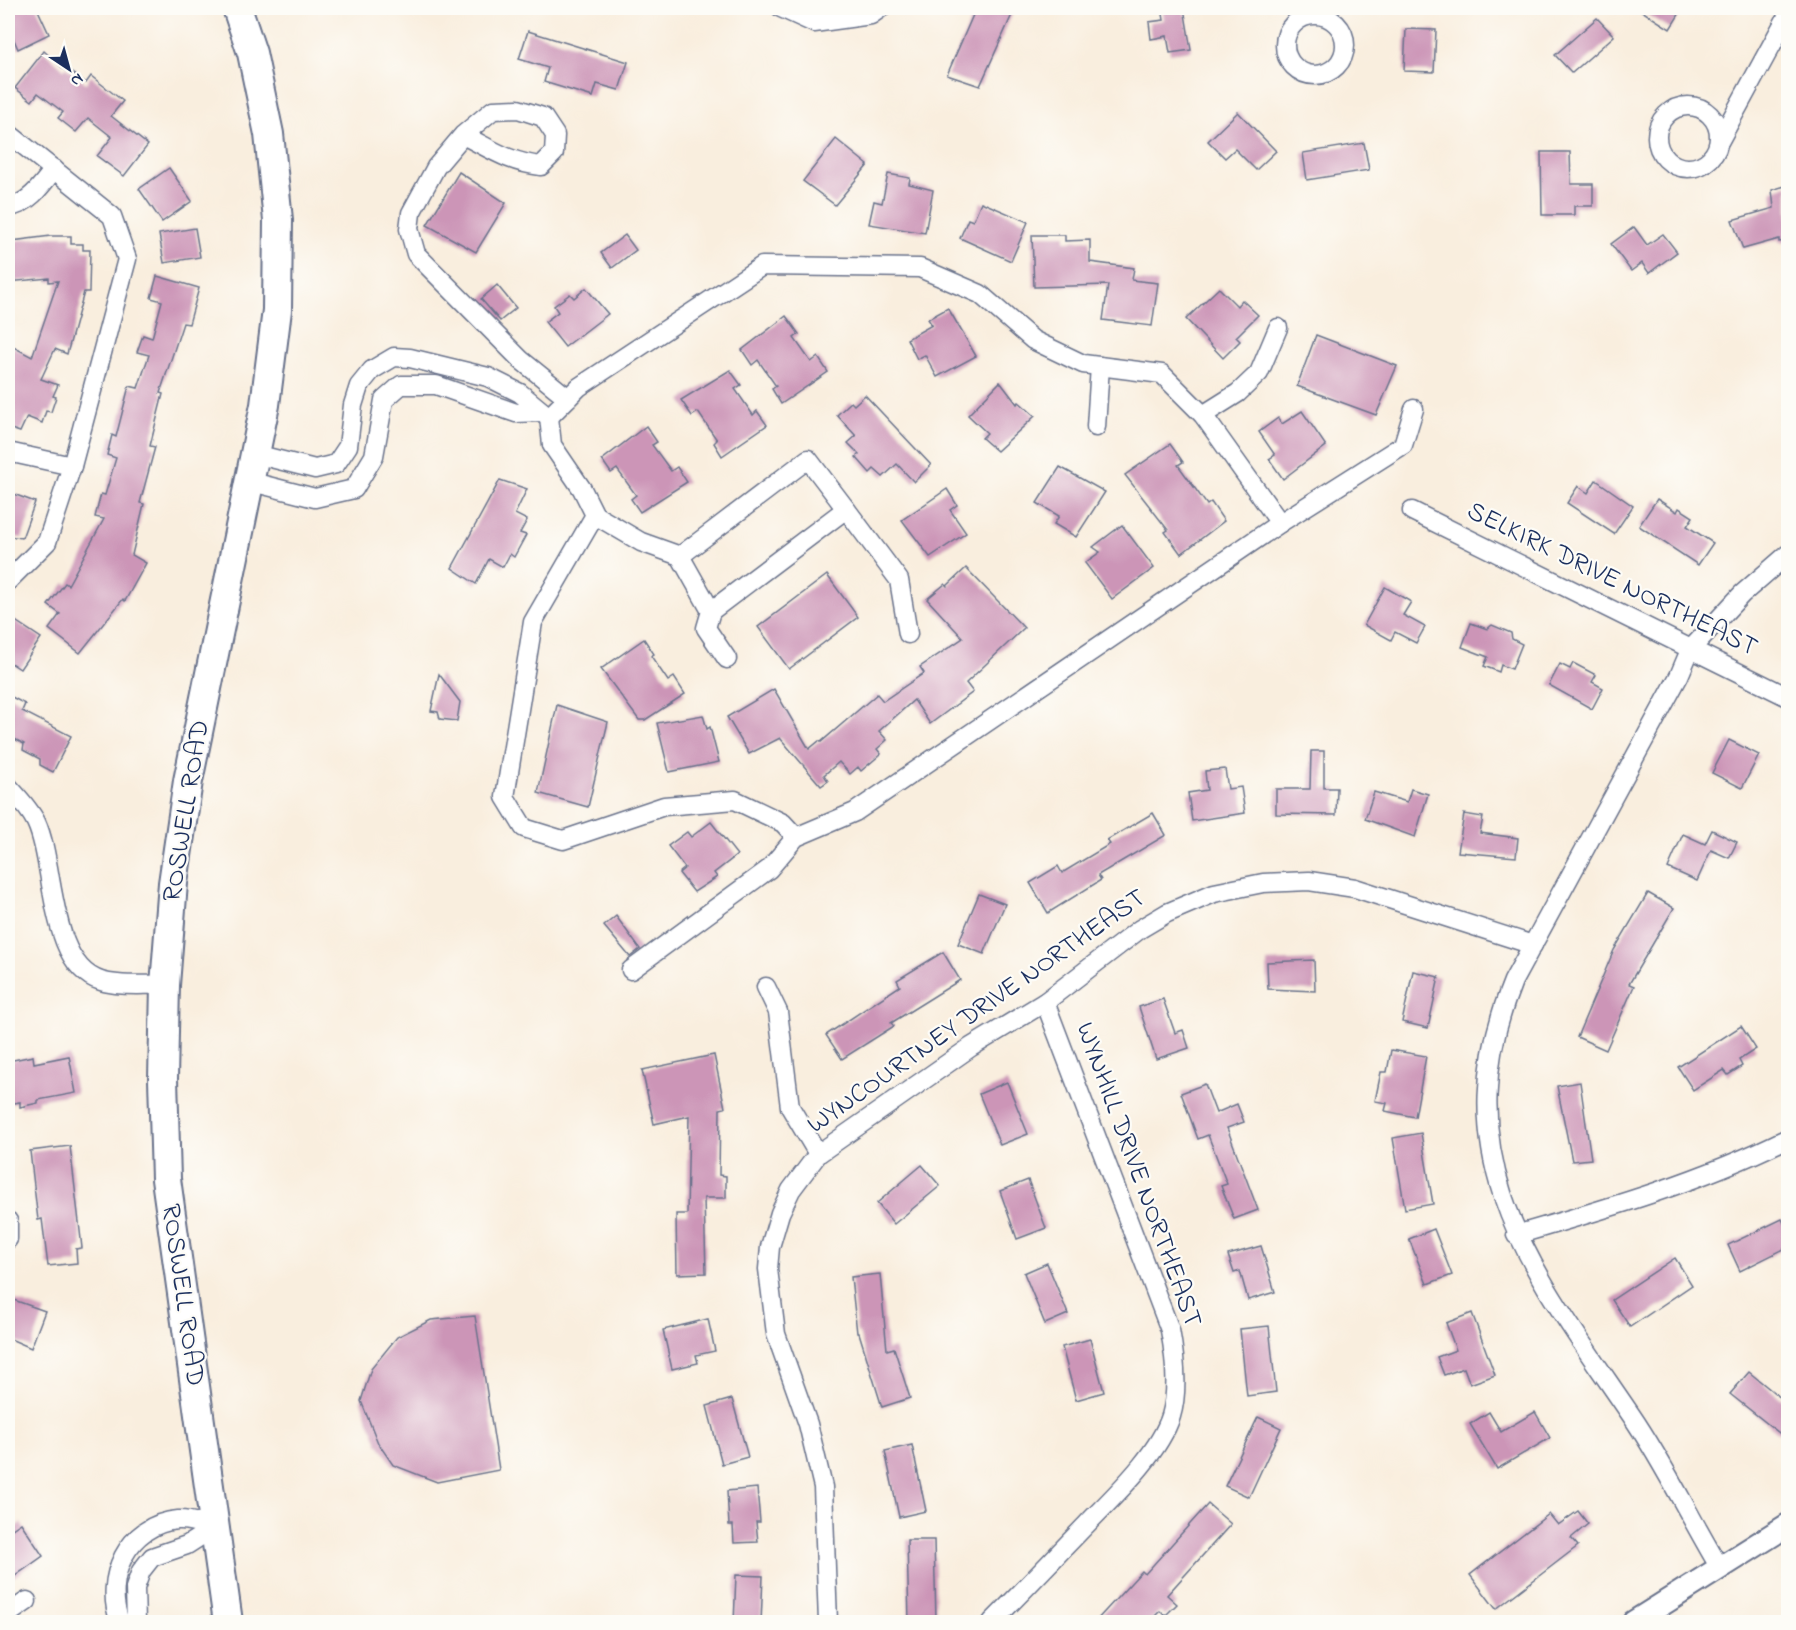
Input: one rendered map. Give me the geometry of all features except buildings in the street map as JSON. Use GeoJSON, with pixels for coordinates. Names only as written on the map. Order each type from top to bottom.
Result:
{"type":"FeatureCollection","features":[{"type":"Feature","properties":{"kind":"main road","name":"ROSWELL ROAD"},"geometry":{"type":"LineString","coordinates":[[228,1623],[166,1179],[163,1079],[165,985],[173,883],[188,781],[273,357],[279,265],[278,220],[269,134],[252,53],[237,8]]}},
{"type":"Feature","properties":{"kind":"street"},"geometry":{"type":"LineString","coordinates":[[781,8],[814,23],[871,15],[881,8]]}},
{"type":"Feature","properties":{"kind":"street"},"geometry":{"type":"LineString","coordinates":[[1720,140],[1788,15]]}},
{"type":"Feature","properties":{"kind":"street"},"geometry":{"type":"LineString","coordinates":[[462,135],[501,157],[519,163],[541,166],[555,153],[555,135],[543,117],[518,109],[493,110],[462,135],[436,167],[411,213],[409,229],[416,254],[521,360],[568,398]]}},
{"type":"Feature","properties":{"kind":"street"},"geometry":{"type":"LineString","coordinates":[[8,581],[47,542],[72,466],[127,259],[112,216],[54,169],[11,143]]}},
{"type":"Feature","properties":{"kind":"street"},"geometry":{"type":"LineString","coordinates":[[8,207],[19,206],[41,186],[54,169]]}},
{"type":"Feature","properties":{"kind":"street"},"geometry":{"type":"LineString","coordinates":[[248,482],[315,498],[354,489],[374,456],[384,400],[401,385],[436,385],[516,413],[544,414],[568,398],[579,387],[762,266],[920,268],[980,294],[1033,340],[1083,364],[1162,374],[1203,415],[1280,524]]}},
{"type":"Feature","properties":{"kind":"street"},"geometry":{"type":"LineString","coordinates":[[1203,415],[1238,393],[1259,373],[1278,328]]}},
{"type":"Feature","properties":{"kind":"street"},"geometry":{"type":"LineString","coordinates":[[255,454],[315,469],[336,464],[348,446],[353,405],[359,386],[372,370],[394,357],[410,358],[488,377],[520,393],[544,414],[552,446],[582,489],[595,515],[641,542],[680,556],[711,610]]}},
{"type":"Feature","properties":{"kind":"street"},"geometry":{"type":"LineString","coordinates":[[1096,427],[1100,366]]}},
{"type":"Feature","properties":{"kind":"street"},"geometry":{"type":"LineString","coordinates":[[631,970],[769,869],[796,837],[855,812],[1280,524],[1403,445],[1414,409]]}},
{"type":"Feature","properties":{"kind":"street"},"geometry":{"type":"LineString","coordinates":[[8,452],[72,466]]}},
{"type":"Feature","properties":{"kind":"street"},"geometry":{"type":"LineString","coordinates":[[680,556],[808,459],[899,580],[908,634]]}},
{"type":"Feature","properties":{"kind":"street"},"geometry":{"type":"LineString","coordinates":[[727,659],[706,628],[711,610],[846,509]]}},
{"type":"Feature","properties":{"kind":"street","name":"SELKIRK DRIVE NORTHEAST"},"geometry":{"type":"LineString","coordinates":[[1412,511],[1788,697]]}},
{"type":"Feature","properties":{"kind":"street"},"geometry":{"type":"LineString","coordinates":[[595,515],[533,622],[505,797],[524,828],[563,840],[664,806],[735,800],[783,823],[796,837]]}},
{"type":"Feature","properties":{"kind":"street"},"geometry":{"type":"LineString","coordinates":[[1719,1568],[1632,1417],[1584,1348],[1516,1235],[1501,1199],[1492,1164],[1487,1129],[1486,1089],[1490,1053],[1500,1014],[1513,981],[1679,676],[1690,650],[1742,594],[1788,554]]}},
{"type":"Feature","properties":{"kind":"street"},"geometry":{"type":"LineString","coordinates":[[8,786],[27,806],[37,823],[69,954],[75,963],[86,975],[103,982],[165,985]]}},
{"type":"Feature","properties":{"kind":"street","name":"WYNCOURTNEY DRIVE NORTHEAST"},"geometry":{"type":"LineString","coordinates":[[828,1623],[823,1487],[808,1424],[776,1334],[768,1269],[770,1247],[780,1213],[791,1190],[818,1154],[971,1047],[1045,1002],[1140,929],[1167,913],[1214,893],[1263,883],[1309,881],[1355,888],[1533,945]]}},
{"type":"Feature","properties":{"kind":"street"},"geometry":{"type":"LineString","coordinates":[[766,987],[778,1012],[790,1107],[818,1154]]}},
{"type":"Feature","properties":{"kind":"street","name":"WYNHILL DRIVE NORTHEAST"},"geometry":{"type":"LineString","coordinates":[[992,1623],[1127,1483],[1150,1454],[1171,1417],[1174,1387],[1174,1352],[1170,1330],[1045,1002]]}},
{"type":"Feature","properties":{"kind":"street"},"geometry":{"type":"LineString","coordinates":[[1516,1235],[1646,1197],[1758,1153],[1788,1138]]}},
{"type":"Feature","properties":{"kind":"street"},"geometry":{"type":"LineString","coordinates":[[8,1221],[8,1239]]}},
{"type":"Feature","properties":{"kind":"street"},"geometry":{"type":"LineString","coordinates":[[120,1623],[115,1608],[114,1581],[117,1567],[132,1544],[154,1528],[179,1520],[215,1527]]}},
{"type":"Feature","properties":{"kind":"street"},"geometry":{"type":"LineString","coordinates":[[1634,1623],[1788,1525]]}},
{"type":"Feature","properties":{"kind":"street"},"geometry":{"type":"LineString","coordinates":[[136,1623],[135,1588],[141,1571],[152,1557],[187,1545],[215,1527]]}},
{"type":"Feature","properties":{"kind":"street"},"geometry":{"type":"LineString","coordinates":[[8,1614],[27,1600]]}}]}
